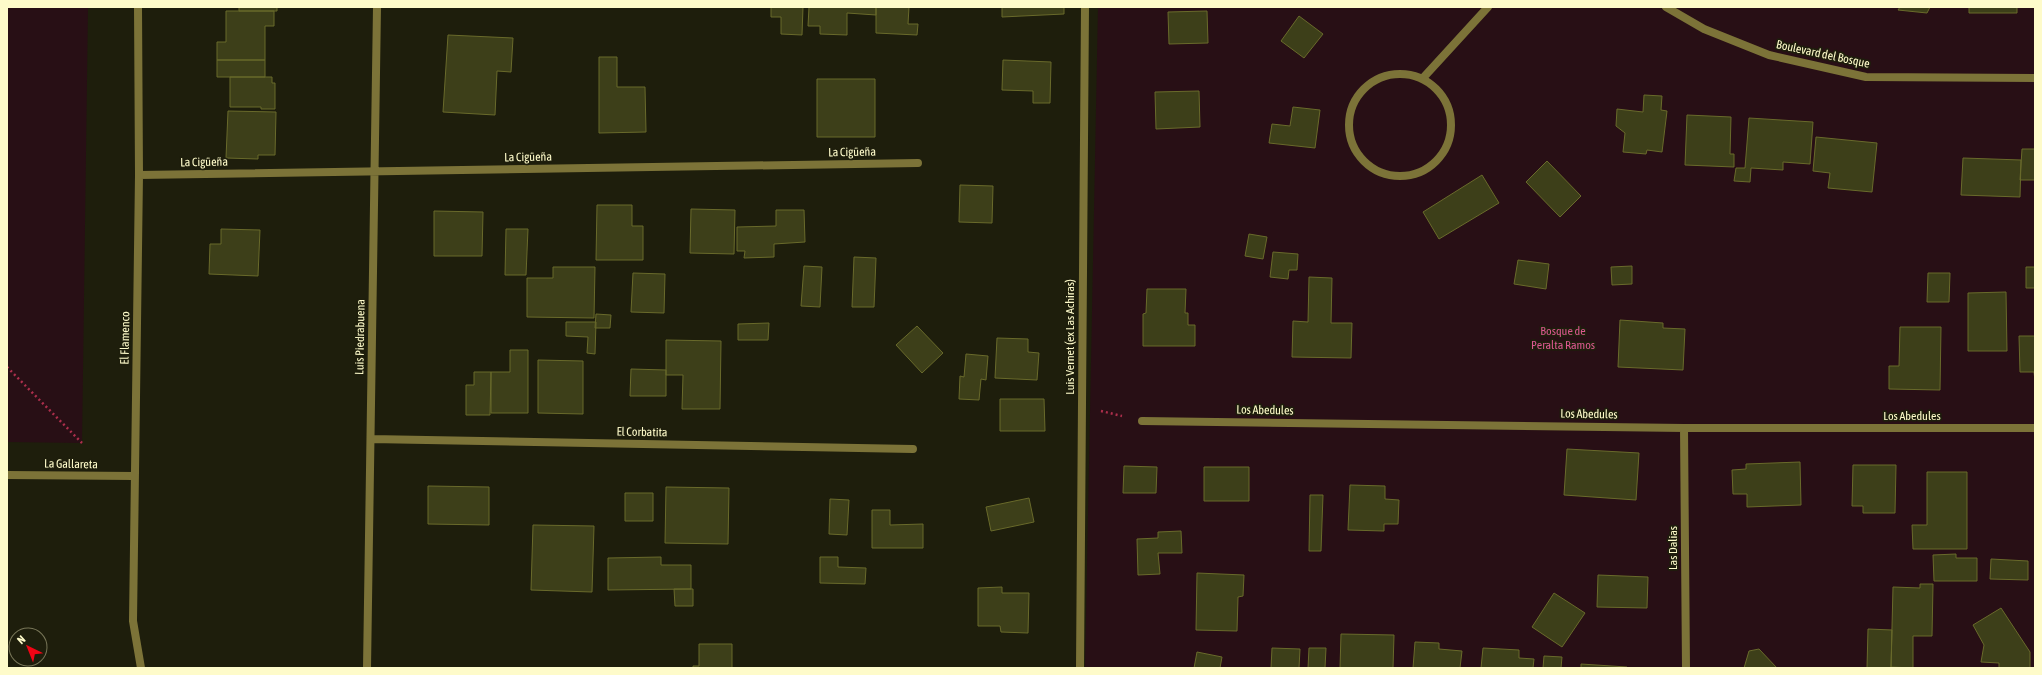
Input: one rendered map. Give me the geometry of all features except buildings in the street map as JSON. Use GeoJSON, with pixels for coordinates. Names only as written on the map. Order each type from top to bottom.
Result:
{"type":"FeatureCollection","features":[{"type":"Feature","properties":{"kind":"street","name":"El Flamenco"},"geometry":{"type":"LineString","coordinates":[[138,7],[139,176],[133,620],[141,668]]}},
{"type":"Feature","properties":{"kind":"street","name":"Luis Piedrabuena"},"geometry":{"type":"LineString","coordinates":[[367,668],[377,7]]}},
{"type":"Feature","properties":{"kind":"street","name":"Luis Vernet (ex Las Achiras)"},"geometry":{"type":"LineString","coordinates":[[1080,668],[1085,7]]}},
{"type":"Feature","properties":{"kind":"street"},"geometry":{"type":"LineString","coordinates":[[1423,78],[1488,7]]}},
{"type":"Feature","properties":{"kind":"street","name":"Boulevard del Bosque"},"geometry":{"type":"LineString","coordinates":[[1666,7],[1704,29],[1770,55],[1866,77],[2035,78]]}},
{"type":"Feature","properties":{"kind":"street"},"geometry":{"type":"LineString","coordinates":[[1406,73],[1423,78],[1437,88],[1447,102],[1451,125],[1450,136],[1444,152],[1433,165],[1418,173],[1402,176],[1385,174],[1369,167],[1358,155],[1353,145],[1348,123],[1352,106],[1360,91],[1373,80],[1389,74],[1406,73]]}},
{"type":"Feature","properties":{"kind":"street","name":"La Cigüeña"},"geometry":{"type":"LineString","coordinates":[[139,176],[918,163]]}},
{"type":"Feature","properties":{"kind":"street","name":"Los Abedules"},"geometry":{"type":"LineString","coordinates":[[1142,421],[1684,428],[2035,428]]}},
{"type":"Feature","properties":{"kind":"street","name":"Las Dalias"},"geometry":{"type":"LineString","coordinates":[[1684,428],[1686,668]]}},
{"type":"Feature","properties":{"kind":"street","name":"El Corbatita"},"geometry":{"type":"LineString","coordinates":[[371,439],[913,449]]}},
{"type":"Feature","properties":{"kind":"street","name":"La Gallareta"},"geometry":{"type":"LineString","coordinates":[[7,475],[134,476]]}},
{"type":"Feature","properties":{"kind":"path"},"geometry":{"type":"LineString","coordinates":[[7,367],[82,443]]}},
{"type":"Feature","properties":{"kind":"path"},"geometry":{"type":"LineString","coordinates":[[1082,407],[1142,421]]}},
{"type":"Feature","properties":{"kind":"green space"},"geometry":{"type":"Polygon","coordinates":[[[7,7],[88,7],[82,443],[7,442],[7,7]]]}},
{"type":"Feature","properties":{"kind":"green space","name":"Bosque de Peralta Ramos"},"geometry":{"type":"Polygon","coordinates":[[[1098,7],[2035,7],[2035,668],[1085,668],[1098,7]]]}}]}
